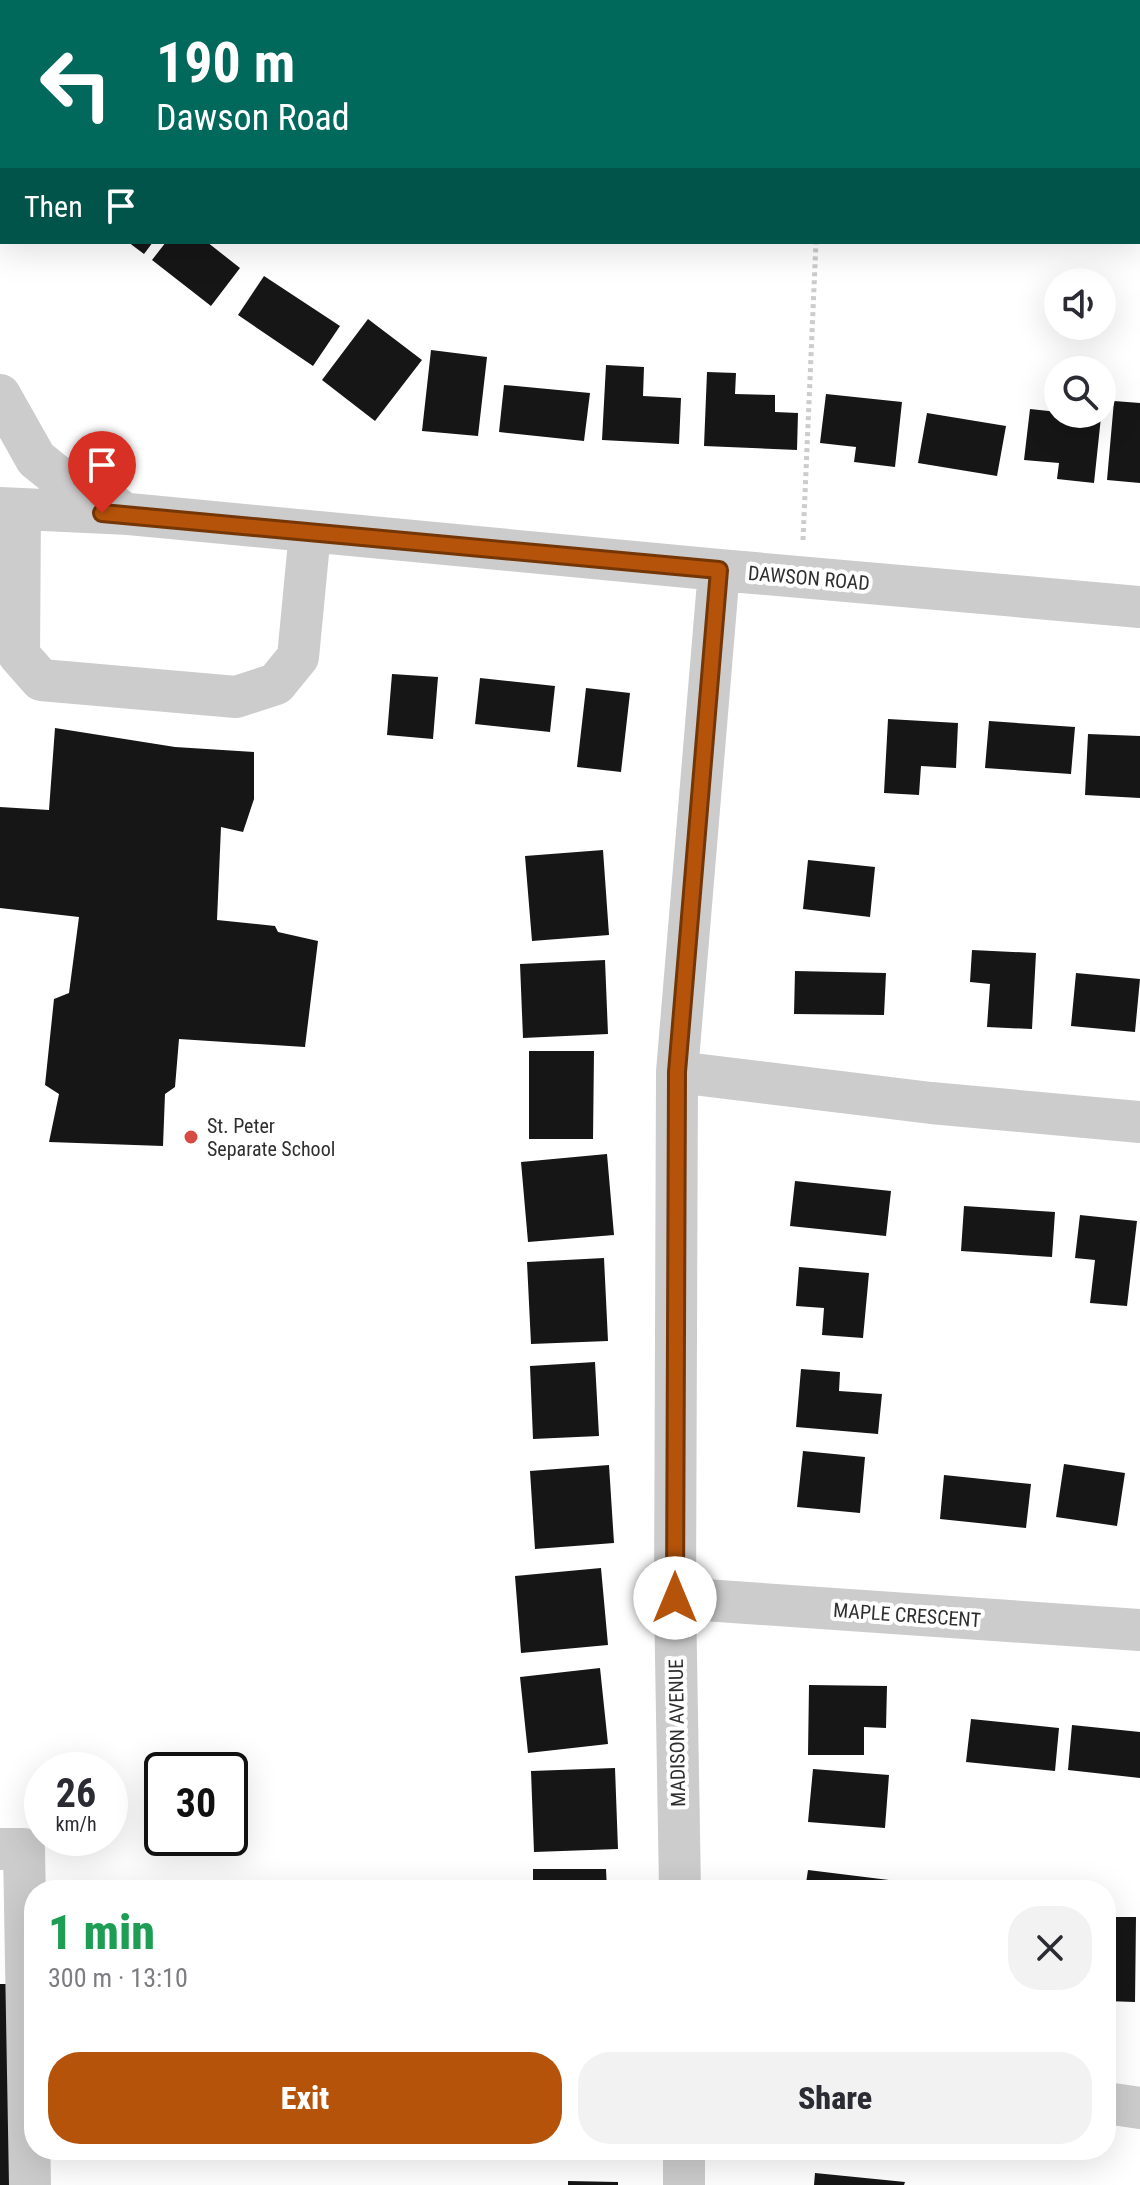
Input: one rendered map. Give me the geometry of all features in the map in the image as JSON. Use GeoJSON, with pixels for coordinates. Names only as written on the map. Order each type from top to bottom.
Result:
{"type":"FeatureCollection","features":[{"type":"Feature","properties":{"kind":"street"},"geometry":{"type":"LineString","coordinates":[[0,395],[36,459],[56,475],[129,514]]}},
{"type":"Feature","properties":{"kind":"street","name":"DAWSON ROAD"},"geometry":{"type":"LineString","coordinates":[[10,508],[129,514],[1140,607]]}},
{"type":"Feature","properties":{"kind":"street"},"geometry":{"type":"LineString","coordinates":[[10,508],[19,655],[41,680],[236,697],[276,684],[298,657],[310,532]]}},
{"type":"Feature","properties":{"kind":"street","name":"MADISON AVENUE"},"geometry":{"type":"LineString","coordinates":[[680,1880],[675,1598],[677,1072],[719,570]]}},
{"type":"Feature","properties":{"kind":"street"},"geometry":{"type":"LineString","coordinates":[[677,1072],[931,1103],[1140,1122]]}},
{"type":"Feature","properties":{"kind":"street","name":"MAPLE CRESCENT"},"geometry":{"type":"LineString","coordinates":[[675,1598],[1140,1630]]}},
{"type":"Feature","properties":{"kind":"street"},"geometry":{"type":"LineString","coordinates":[[0,1849],[24,1849],[25,1880]]}},
{"type":"Feature","properties":{"kind":"street"},"geometry":{"type":"LineString","coordinates":[[1116,2104],[1140,2108]]}},
{"type":"Feature","properties":{"kind":"street"},"geometry":{"type":"LineString","coordinates":[[30,2160],[30,2185]]}},
{"type":"Feature","properties":{"kind":"street"},"geometry":{"type":"LineString","coordinates":[[684,2160],[684,2185]]}},
{"type":"Feature","properties":{"kind":"path"},"geometry":{"type":"LineString","coordinates":[[800,577],[816,244]]}},
{"type":"Feature","properties":{"kind":"building"},"geometry":{"type":"Polygon","coordinates":[[[131,244],[152,244],[144,254],[131,244]]]}},
{"type":"Feature","properties":{"kind":"building"},"geometry":{"type":"Polygon","coordinates":[[[164,244],[210,244],[240,268],[211,306],[152,260],[164,244]]]}},
{"type":"Feature","properties":{"kind":"building"},"geometry":{"type":"Polygon","coordinates":[[[264,276],[340,326],[313,366],[238,315],[264,276]]]}},
{"type":"Feature","properties":{"kind":"building"},"geometry":{"type":"Polygon","coordinates":[[[368,319],[422,360],[375,421],[322,380],[368,319]]]}},
{"type":"Feature","properties":{"kind":"building"},"geometry":{"type":"Polygon","coordinates":[[[431,350],[487,357],[478,436],[422,431],[431,350]]]}},
{"type":"Feature","properties":{"kind":"building"},"geometry":{"type":"Polygon","coordinates":[[[606,365],[644,367],[643,396],[681,398],[679,444],[602,440],[606,365]]]}},
{"type":"Feature","properties":{"kind":"building"},"geometry":{"type":"Polygon","coordinates":[[[707,372],[736,373],[735,394],[775,395],[775,412],[798,413],[797,450],[704,446],[707,372]]]}},
{"type":"Feature","properties":{"kind":"building"},"geometry":{"type":"Polygon","coordinates":[[[504,385],[590,393],[584,441],[499,432],[504,385]]]}},
{"type":"Feature","properties":{"kind":"building"},"geometry":{"type":"Polygon","coordinates":[[[826,394],[902,402],[895,467],[854,462],[856,447],[820,443],[826,394]]]}},
{"type":"Feature","properties":{"kind":"building"},"geometry":{"type":"Polygon","coordinates":[[[1116,401],[1140,403],[1140,483],[1107,480],[1112,428],[1116,428],[1116,401]]]}},
{"type":"Feature","properties":{"kind":"building"},"geometry":{"type":"Polygon","coordinates":[[[1030,409],[1044,410],[1044,428],[1100,428],[1094,483],[1057,479],[1059,463],[1024,460],[1030,409]]]}},
{"type":"Feature","properties":{"kind":"building"},"geometry":{"type":"Polygon","coordinates":[[[927,413],[1006,426],[997,476],[918,463],[927,413]]]}},
{"type":"Feature","properties":{"kind":"building"},"geometry":{"type":"Polygon","coordinates":[[[392,674],[438,677],[433,739],[387,735],[392,674]]]}},
{"type":"Feature","properties":{"kind":"building"},"geometry":{"type":"Polygon","coordinates":[[[480,678],[555,686],[550,732],[475,724],[480,678]]]}},
{"type":"Feature","properties":{"kind":"building"},"geometry":{"type":"Polygon","coordinates":[[[586,688],[630,693],[621,772],[577,767],[586,688]]]}},
{"type":"Feature","properties":{"kind":"building"},"geometry":{"type":"Polygon","coordinates":[[[888,719],[958,723],[956,768],[921,766],[919,795],[884,793],[888,719]]]}},
{"type":"Feature","properties":{"kind":"building"},"geometry":{"type":"Polygon","coordinates":[[[989,721],[1075,727],[1071,774],[985,768],[989,721]]]}},
{"type":"Feature","properties":{"kind":"building"},"geometry":{"type":"Polygon","coordinates":[[[55,728],[175,747],[254,752],[254,799],[243,832],[221,827],[217,920],[275,926],[278,932],[318,941],[305,1047],[179,1039],[175,1087],[165,1094],[163,1146],[49,1142],[59,1094],[45,1085],[54,999],[69,993],[79,917],[0,908],[0,807],[49,810],[55,728]]]}},
{"type":"Feature","properties":{"kind":"building"},"geometry":{"type":"Polygon","coordinates":[[[1088,734],[1140,736],[1140,798],[1085,795],[1088,734]]]}},
{"type":"Feature","properties":{"kind":"building"},"geometry":{"type":"Polygon","coordinates":[[[603,850],[609,935],[532,941],[525,856],[603,850]]]}},
{"type":"Feature","properties":{"kind":"building"},"geometry":{"type":"Polygon","coordinates":[[[808,860],[875,867],[870,917],[803,909],[808,860]]]}},
{"type":"Feature","properties":{"kind":"building"},"geometry":{"type":"Polygon","coordinates":[[[972,950],[1036,953],[1032,1029],[987,1027],[990,984],[970,982],[972,950]]]}},
{"type":"Feature","properties":{"kind":"building"},"geometry":{"type":"Polygon","coordinates":[[[605,960],[608,1034],[523,1038],[520,964],[605,960]]]}},
{"type":"Feature","properties":{"kind":"building"},"geometry":{"type":"Polygon","coordinates":[[[795,971],[886,973],[884,1015],[794,1014],[795,971]]]}},
{"type":"Feature","properties":{"kind":"building"},"geometry":{"type":"Polygon","coordinates":[[[1076,973],[1140,979],[1135,1032],[1071,1026],[1076,973]]]}},
{"type":"Feature","properties":{"kind":"building"},"geometry":{"type":"Polygon","coordinates":[[[529,1051],[594,1051],[593,1139],[529,1139],[529,1051]]]}},
{"type":"Feature","properties":{"kind":"building"},"geometry":{"type":"Polygon","coordinates":[[[607,1154],[614,1235],[528,1242],[521,1162],[607,1154]]]}},
{"type":"Feature","properties":{"kind":"building"},"geometry":{"type":"Polygon","coordinates":[[[795,1181],[891,1191],[886,1236],[790,1226],[795,1181]]]}},
{"type":"Feature","properties":{"kind":"building"},"geometry":{"type":"Polygon","coordinates":[[[964,1206],[1055,1212],[1052,1257],[961,1251],[964,1206]]]}},
{"type":"Feature","properties":{"kind":"building"},"geometry":{"type":"Polygon","coordinates":[[[1080,1215],[1137,1221],[1127,1306],[1090,1303],[1095,1260],[1075,1258],[1080,1215]]]}},
{"type":"Feature","properties":{"kind":"building"},"geometry":{"type":"Polygon","coordinates":[[[604,1258],[608,1341],[531,1344],[527,1262],[604,1258]]]}},
{"type":"Feature","properties":{"kind":"building"},"geometry":{"type":"Polygon","coordinates":[[[799,1267],[869,1273],[863,1338],[822,1335],[824,1308],[796,1306],[799,1267]]]}},
{"type":"Feature","properties":{"kind":"building"},"geometry":{"type":"Polygon","coordinates":[[[595,1362],[599,1436],[533,1439],[530,1366],[595,1362]]]}},
{"type":"Feature","properties":{"kind":"building"},"geometry":{"type":"Polygon","coordinates":[[[801,1369],[840,1372],[839,1391],[882,1394],[878,1434],[796,1427],[801,1369]]]}},
{"type":"Feature","properties":{"kind":"building"},"geometry":{"type":"Polygon","coordinates":[[[803,1451],[865,1457],[860,1513],[797,1507],[803,1451]]]}},
{"type":"Feature","properties":{"kind":"building"},"geometry":{"type":"Polygon","coordinates":[[[1064,1464],[1125,1473],[1117,1526],[1056,1517],[1064,1464]]]}},
{"type":"Feature","properties":{"kind":"building"},"geometry":{"type":"Polygon","coordinates":[[[609,1465],[614,1543],[535,1549],[530,1471],[609,1465]]]}},
{"type":"Feature","properties":{"kind":"building"},"geometry":{"type":"Polygon","coordinates":[[[944,1475],[1031,1484],[1026,1528],[940,1519],[944,1475]]]}},
{"type":"Feature","properties":{"kind":"building"},"geometry":{"type":"Polygon","coordinates":[[[601,1568],[608,1645],[521,1653],[515,1576],[601,1568]]]}},
{"type":"Feature","properties":{"kind":"building"},"geometry":{"type":"Polygon","coordinates":[[[600,1668],[608,1744],[528,1753],[520,1677],[600,1668]]]}},
{"type":"Feature","properties":{"kind":"building"},"geometry":{"type":"Polygon","coordinates":[[[809,1685],[887,1686],[886,1728],[864,1727],[864,1755],[808,1755],[809,1685]]]}},
{"type":"Feature","properties":{"kind":"building"},"geometry":{"type":"Polygon","coordinates":[[[971,1719],[1059,1728],[1055,1771],[966,1762],[971,1719]]]}},
{"type":"Feature","properties":{"kind":"building"},"geometry":{"type":"Polygon","coordinates":[[[1072,1725],[1140,1732],[1140,1778],[1068,1770],[1072,1725]]]}},
{"type":"Feature","properties":{"kind":"building"},"geometry":{"type":"Polygon","coordinates":[[[615,1768],[618,1849],[534,1852],[531,1771],[615,1768]]]}},
{"type":"Feature","properties":{"kind":"building"},"geometry":{"type":"Polygon","coordinates":[[[813,1769],[889,1775],[885,1828],[808,1822],[813,1769]]]}},
{"type":"Feature","properties":{"kind":"building"},"geometry":{"type":"Polygon","coordinates":[[[533,1869],[606,1869],[607,1880],[533,1880],[533,1869]]]}},
{"type":"Feature","properties":{"kind":"building"},"geometry":{"type":"Polygon","coordinates":[[[808,1870],[889,1880],[806,1880],[808,1870]]]}},
{"type":"Feature","properties":{"kind":"building"},"geometry":{"type":"Polygon","coordinates":[[[1116,1917],[1136,1917],[1135,2002],[1116,2001],[1116,1917]]]}},
{"type":"Feature","properties":{"kind":"building"},"geometry":{"type":"Polygon","coordinates":[[[0,1984],[16,1984],[20,2185],[0,2185],[0,1984]]]}},
{"type":"Feature","properties":{"kind":"building"},"geometry":{"type":"Polygon","coordinates":[[[815,2173],[905,2182],[904,2185],[814,2185],[815,2173]]]}},
{"type":"Feature","properties":{"kind":"building"},"geometry":{"type":"Polygon","coordinates":[[[568,2181],[618,2182],[618,2185],[568,2185],[568,2181]]]}},
{"type":"Feature","properties":{"kind":"place","name":"St. Peter Separate School"},"geometry":{"type":"Point","coordinates":[191,1137]}},
{"type":"Feature","properties":{"kind":"route"},"geometry":{"type":"LineString","coordinates":[[102,513],[719,570],[677,1072],[675,1598]]}}]}
